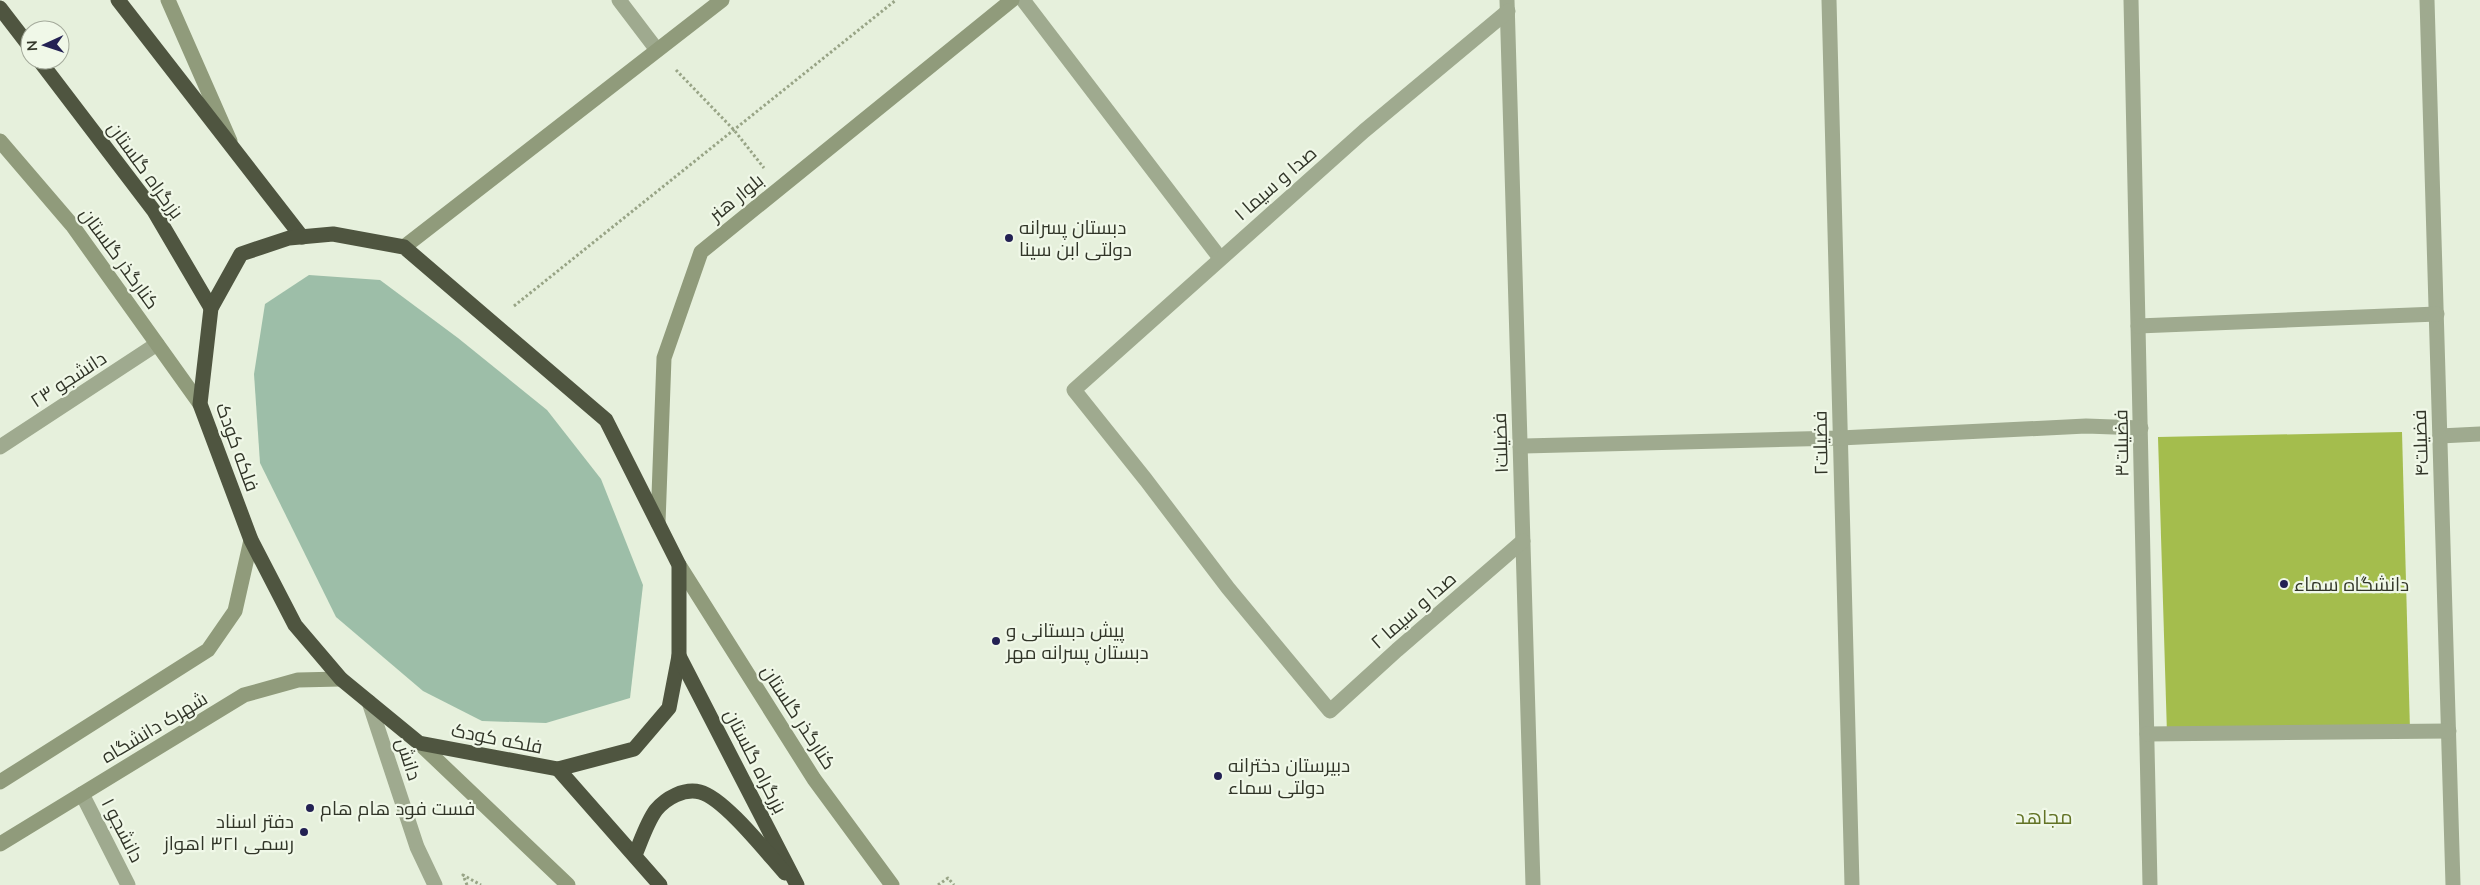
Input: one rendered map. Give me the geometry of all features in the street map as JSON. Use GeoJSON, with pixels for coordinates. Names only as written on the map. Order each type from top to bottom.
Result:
{"type":"FeatureCollection","features":[{"type":"Feature","properties":{"kind":"highway"},"geometry":{"type":"LineString","coordinates":[[118,0],[302,237]]}},
{"type":"Feature","properties":{"kind":"highway"},"geometry":{"type":"LineString","coordinates":[[0,8],[20,35]]}},
{"type":"Feature","properties":{"kind":"highway","name":"بزرگراه گلستان"},"geometry":{"type":"LineString","coordinates":[[48,70],[154,211],[211,308]]}},
{"type":"Feature","properties":{"kind":"highway","name":"فلکه کودک"},"geometry":{"type":"LineString","coordinates":[[333,234],[404,247],[494,322],[606,420],[679,565],[679,656],[669,708],[634,748],[558,769],[419,743],[341,679],[295,625],[252,540],[200,404],[211,308],[241,254],[289,238],[333,234]]}},
{"type":"Feature","properties":{"kind":"highway","name":"بزرگراه گلستان"},"geometry":{"type":"LineString","coordinates":[[679,656],[797,885]]}},
{"type":"Feature","properties":{"kind":"highway"},"geometry":{"type":"LineString","coordinates":[[558,769],[660,885]]}},
{"type":"Feature","properties":{"kind":"highway"},"geometry":{"type":"LineString","coordinates":[[634,855],[656,810],[671,797],[683,792],[700,792],[719,802],[797,885]]}},
{"type":"Feature","properties":{"kind":"street"},"geometry":{"type":"LineString","coordinates":[[168,0],[234,149]]}},
{"type":"Feature","properties":{"kind":"street"},"geometry":{"type":"LineString","coordinates":[[619,0],[657,50]]}},
{"type":"Feature","properties":{"kind":"street"},"geometry":{"type":"LineString","coordinates":[[404,247],[722,0]]}},
{"type":"Feature","properties":{"kind":"street","name":"بلوار هنر"},"geometry":{"type":"LineString","coordinates":[[658,523],[664,358],[701,252],[1012,0]]}},
{"type":"Feature","properties":{"kind":"street"},"geometry":{"type":"LineString","coordinates":[[1023,0],[1220,258]]}},
{"type":"Feature","properties":{"kind":"street","name":"فضیلت۲"},"geometry":{"type":"LineString","coordinates":[[1829,0],[1852,885]]}},
{"type":"Feature","properties":{"kind":"street","name":"فضیلت۳"},"geometry":{"type":"LineString","coordinates":[[2131,0],[2150,885]]}},
{"type":"Feature","properties":{"kind":"street","name":"فضیلت۴"},"geometry":{"type":"LineString","coordinates":[[2427,0],[2454,885]]}},
{"type":"Feature","properties":{"kind":"street","name":"صدا و سیما ۱"},"geometry":{"type":"LineString","coordinates":[[1330,711],[1228,588],[1146,480],[1074,390],[1220,258],[1508,6]]}},
{"type":"Feature","properties":{"kind":"street","name":"فضیلت۱"},"geometry":{"type":"LineString","coordinates":[[1508,6],[1533,885]]}},
{"type":"Feature","properties":{"kind":"street","name":"کنارگذر گلستان"},"geometry":{"type":"LineString","coordinates":[[0,141],[72,224],[200,404]]}},
{"type":"Feature","properties":{"kind":"street"},"geometry":{"type":"LineString","coordinates":[[2138,326],[2437,314]]}},
{"type":"Feature","properties":{"kind":"street","name":"دانشجو ۲۳"},"geometry":{"type":"LineString","coordinates":[[0,447],[158,344]]}},
{"type":"Feature","properties":{"kind":"street"},"geometry":{"type":"LineString","coordinates":[[1520,446],[1840,438],[2086,426],[2141,428]]}},
{"type":"Feature","properties":{"kind":"street"},"geometry":{"type":"LineString","coordinates":[[2440,436],[2480,434]]}},
{"type":"Feature","properties":{"kind":"street","name":"شهرک دانشگاه"},"geometry":{"type":"LineString","coordinates":[[0,782],[208,650],[235,611],[252,540]]}},
{"type":"Feature","properties":{"kind":"street","name":"صدا و سیما ۲"},"geometry":{"type":"LineString","coordinates":[[1330,711],[1523,541]]}},
{"type":"Feature","properties":{"kind":"street","name":"کنارگذر گلستان"},"geometry":{"type":"LineString","coordinates":[[679,565],[814,779],[892,885]]}},
{"type":"Feature","properties":{"kind":"street","name":"شهرک دانشگاه"},"geometry":{"type":"LineString","coordinates":[[0,844],[244,695],[298,680],[341,679]]}},
{"type":"Feature","properties":{"kind":"street","name":"دانش"},"geometry":{"type":"LineString","coordinates":[[369,702],[418,847],[434,885]]}},
{"type":"Feature","properties":{"kind":"street"},"geometry":{"type":"LineString","coordinates":[[2147,734],[2449,730]]}},
{"type":"Feature","properties":{"kind":"street"},"geometry":{"type":"LineString","coordinates":[[419,743],[568,885]]}},
{"type":"Feature","properties":{"kind":"street","name":"دانشجو ۱"},"geometry":{"type":"LineString","coordinates":[[82,794],[128,885]]}},
{"type":"Feature","properties":{"kind":"path"},"geometry":{"type":"LineString","coordinates":[[494,322],[896,0]]}},
{"type":"Feature","properties":{"kind":"path"},"geometry":{"type":"LineString","coordinates":[[657,50],[734,130],[780,187]]}},
{"type":"Feature","properties":{"kind":"path"},"geometry":{"type":"LineString","coordinates":[[467,885],[463,875],[481,885]]}},
{"type":"Feature","properties":{"kind":"path"},"geometry":{"type":"LineString","coordinates":[[938,885],[948,878],[954,885]]}},
{"type":"Feature","properties":{"kind":"green space"},"geometry":{"type":"Polygon","coordinates":[[[309,275],[380,280],[458,338],[547,410],[601,479],[643,585],[630,698],[546,723],[482,721],[423,691],[336,617],[260,463],[254,374],[265,304],[309,275]]]}},
{"type":"Feature","properties":{"kind":"building","name":"دانشگاه سماء"},"geometry":{"type":"Polygon","coordinates":[[[2402,432],[2410,731],[2167,734],[2158,437],[2402,432]]]}},
{"type":"Feature","properties":{"kind":"place","name":"دبستان پسرانه دولتی ابن سینا"},"geometry":{"type":"Point","coordinates":[1009,238]}},
{"type":"Feature","properties":{"kind":"place","name":"دانشگاه سماء"},"geometry":{"type":"Point","coordinates":[2284,584]}},
{"type":"Feature","properties":{"kind":"place","name":"پیش دبستانی و دبستان پسرانه مهر"},"geometry":{"type":"Point","coordinates":[996,641]}},
{"type":"Feature","properties":{"kind":"place","name":"دبیرستان دخترانه دولتی سماء"},"geometry":{"type":"Point","coordinates":[1218,776]}},
{"type":"Feature","properties":{"kind":"place","name":"فست فود هام هام"},"geometry":{"type":"Point","coordinates":[310,808]}},
{"type":"Feature","properties":{"kind":"place","name":"دفتر اسناد رسمی ۳۲۱ اهواز"},"geometry":{"type":"Point","coordinates":[304,832]}},
{"type":"Feature","properties":{"kind":"district","name":"مجاهد"},"geometry":{"type":"Point","coordinates":[2044,817]}}]}
